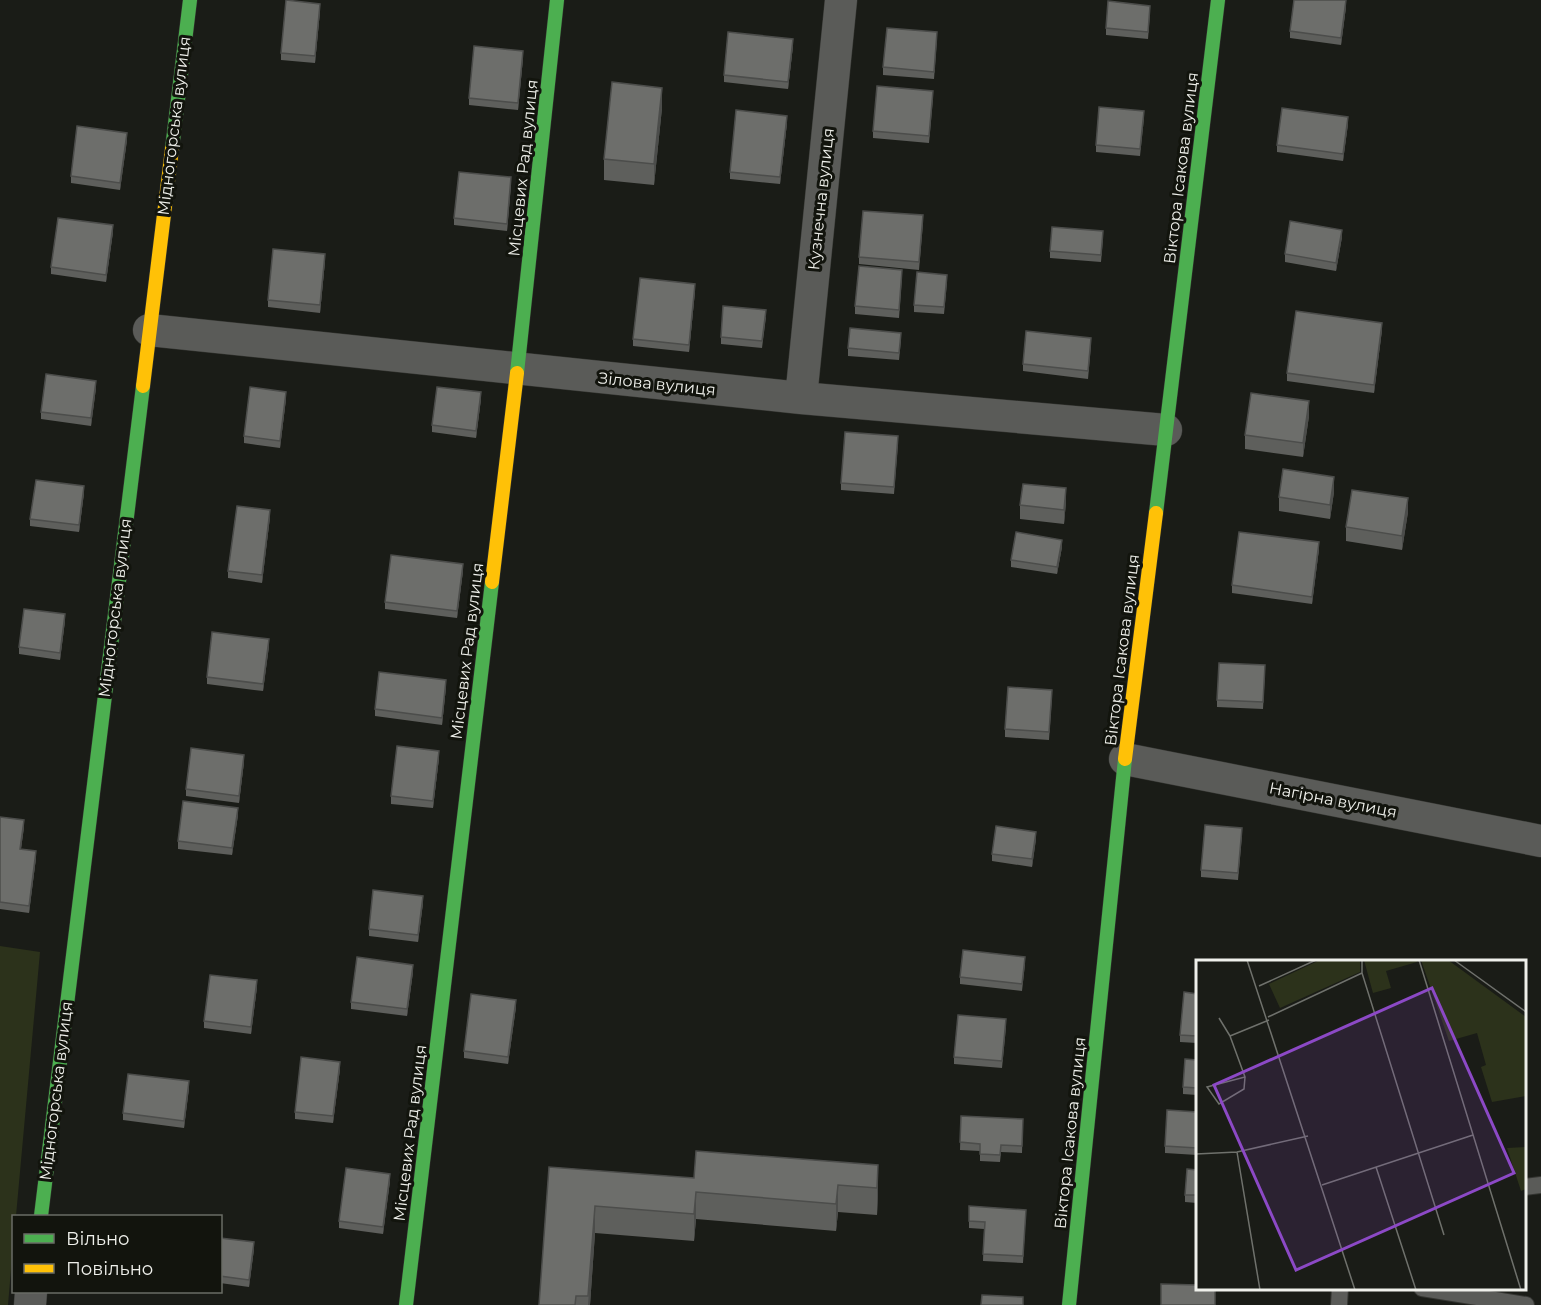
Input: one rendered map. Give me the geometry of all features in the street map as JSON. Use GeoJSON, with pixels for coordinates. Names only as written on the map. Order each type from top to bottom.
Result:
{"type":"FeatureCollection","features":[{"type":"Feature","properties":{"kind":"street","name":"Мідногорська вулиця"},"geometry":{"type":"LineString","coordinates":[[40,1215],[190,0]]}},
{"type":"Feature","properties":{"kind":"street","name":"Місцевих Рад вулиця"},"geometry":{"type":"LineString","coordinates":[[406,1305],[518,369],[558,0]]}},
{"type":"Feature","properties":{"kind":"street","name":"Кузнечна вулиця"},"geometry":{"type":"LineString","coordinates":[[801,398],[841,0]]}},
{"type":"Feature","properties":{"kind":"street","name":"Віктора Ісакова вулиця"},"geometry":{"type":"LineString","coordinates":[[1069,1305],[1125,759],[1218,0]]}},
{"type":"Feature","properties":{"kind":"street","name":"Зілова вулиця"},"geometry":{"type":"LineString","coordinates":[[149,330],[801,398],[1166,430]]}},
{"type":"Feature","properties":{"kind":"street","name":"Нагірна вулиця"},"geometry":{"type":"LineString","coordinates":[[1125,759],[1541,841]]}},
{"type":"Feature","properties":{"kind":"lane"},"geometry":{"type":"LineString","coordinates":[[1526,1187],[1541,1185]]}},
{"type":"Feature","properties":{"kind":"lane"},"geometry":{"type":"LineString","coordinates":[[1339,1305],[1340,1290]]}},
{"type":"Feature","properties":{"kind":"lane"},"geometry":{"type":"LineString","coordinates":[[1434,1290],[1526,1305]]}},
{"type":"Feature","properties":{"kind":"green space"},"geometry":{"type":"Polygon","coordinates":[[[0,946],[40,952],[16,1215],[12,1215],[12,1258],[8,1305],[0,1305],[0,946]]]}},
{"type":"Feature","properties":{"kind":"building"},"geometry":{"type":"Polygon","coordinates":[[[286,0],[320,4],[315,56],[281,53],[286,0]]]}},
{"type":"Feature","properties":{"kind":"building"},"geometry":{"type":"Polygon","coordinates":[[[1294,0],[1346,0],[1341,38],[1290,31],[1294,0]]]}},
{"type":"Feature","properties":{"kind":"building"},"geometry":{"type":"Polygon","coordinates":[[[1108,1],[1150,6],[1148,32],[1106,28],[1108,1]]]}},
{"type":"Feature","properties":{"kind":"building"},"geometry":{"type":"Polygon","coordinates":[[[887,28],[937,32],[934,72],[883,67],[887,28]]]}},
{"type":"Feature","properties":{"kind":"building"},"geometry":{"type":"Polygon","coordinates":[[[728,32],[793,39],[788,82],[724,75],[728,32]]]}},
{"type":"Feature","properties":{"kind":"building"},"geometry":{"type":"Polygon","coordinates":[[[474,46],[523,51],[518,103],[469,98],[474,46]]]}},
{"type":"Feature","properties":{"kind":"building"},"geometry":{"type":"Polygon","coordinates":[[[612,82],[662,88],[654,164],[604,159],[612,82]]]}},
{"type":"Feature","properties":{"kind":"building"},"geometry":{"type":"Polygon","coordinates":[[[877,86],[933,91],[929,136],[873,131],[877,86]]]}},
{"type":"Feature","properties":{"kind":"building"},"geometry":{"type":"Polygon","coordinates":[[[1099,107],[1144,111],[1140,149],[1096,145],[1099,107]]]}},
{"type":"Feature","properties":{"kind":"building"},"geometry":{"type":"Polygon","coordinates":[[[1282,108],[1348,117],[1343,154],[1277,145],[1282,108]]]}},
{"type":"Feature","properties":{"kind":"building"},"geometry":{"type":"Polygon","coordinates":[[[736,110],[787,116],[780,177],[730,172],[736,110]]]}},
{"type":"Feature","properties":{"kind":"building"},"geometry":{"type":"Polygon","coordinates":[[[77,126],[127,133],[120,183],[71,176],[77,126]]]}},
{"type":"Feature","properties":{"kind":"building"},"geometry":{"type":"Polygon","coordinates":[[[459,172],[511,177],[507,224],[454,218],[459,172]]]}},
{"type":"Feature","properties":{"kind":"building"},"geometry":{"type":"Polygon","coordinates":[[[863,211],[923,215],[919,262],[859,257],[863,211]]]}},
{"type":"Feature","properties":{"kind":"building"},"geometry":{"type":"Polygon","coordinates":[[[58,218],[113,225],[106,275],[51,267],[58,218]]]}},
{"type":"Feature","properties":{"kind":"building"},"geometry":{"type":"Polygon","coordinates":[[[1290,221],[1342,230],[1336,263],[1285,254],[1290,221]]]}},
{"type":"Feature","properties":{"kind":"building"},"geometry":{"type":"Polygon","coordinates":[[[1052,227],[1103,231],[1101,255],[1050,251],[1052,227]]]}},
{"type":"Feature","properties":{"kind":"building"},"geometry":{"type":"Polygon","coordinates":[[[273,249],[325,254],[320,305],[268,300],[273,249]]]}},
{"type":"Feature","properties":{"kind":"building"},"geometry":{"type":"Polygon","coordinates":[[[859,266],[902,270],[899,310],[855,306],[859,266]]]}},
{"type":"Feature","properties":{"kind":"building"},"geometry":{"type":"Polygon","coordinates":[[[917,272],[947,275],[944,307],[914,305],[917,272]]]}},
{"type":"Feature","properties":{"kind":"building"},"geometry":{"type":"Polygon","coordinates":[[[640,278],[695,284],[689,345],[633,339],[640,278]]]}},
{"type":"Feature","properties":{"kind":"building"},"geometry":{"type":"Polygon","coordinates":[[[723,306],[766,310],[762,341],[721,337],[723,306]]]}},
{"type":"Feature","properties":{"kind":"building"},"geometry":{"type":"Polygon","coordinates":[[[1296,311],[1382,323],[1374,385],[1287,373],[1296,311]]]}},
{"type":"Feature","properties":{"kind":"building"},"geometry":{"type":"Polygon","coordinates":[[[850,328],[901,333],[899,353],[848,348],[850,328]]]}},
{"type":"Feature","properties":{"kind":"building"},"geometry":{"type":"Polygon","coordinates":[[[1026,331],[1091,338],[1088,371],[1023,364],[1026,331]]]}},
{"type":"Feature","properties":{"kind":"building"},"geometry":{"type":"Polygon","coordinates":[[[46,374],[96,381],[91,418],[41,412],[46,374]]]}},
{"type":"Feature","properties":{"kind":"building"},"geometry":{"type":"Polygon","coordinates":[[[250,387],[286,392],[280,441],[244,436],[250,387]]]}},
{"type":"Feature","properties":{"kind":"building"},"geometry":{"type":"Polygon","coordinates":[[[437,387],[481,392],[476,431],[432,425],[437,387]]]}},
{"type":"Feature","properties":{"kind":"building"},"geometry":{"type":"Polygon","coordinates":[[[1251,393],[1309,401],[1303,443],[1245,435],[1251,393]]]}},
{"type":"Feature","properties":{"kind":"building"},"geometry":{"type":"Polygon","coordinates":[[[845,432],[898,436],[894,487],[841,483],[845,432]]]}},
{"type":"Feature","properties":{"kind":"building"},"geometry":{"type":"Polygon","coordinates":[[[1283,469],[1334,477],[1330,505],[1279,497],[1283,469]]]}},
{"type":"Feature","properties":{"kind":"building"},"geometry":{"type":"Polygon","coordinates":[[[36,480],[84,486],[79,525],[30,519],[36,480]]]}},
{"type":"Feature","properties":{"kind":"building"},"geometry":{"type":"Polygon","coordinates":[[[1023,484],[1066,488],[1064,510],[1020,505],[1023,484]]]}},
{"type":"Feature","properties":{"kind":"building"},"geometry":{"type":"Polygon","coordinates":[[[1352,490],[1408,498],[1402,536],[1346,527],[1352,490]]]}},
{"type":"Feature","properties":{"kind":"building"},"geometry":{"type":"Polygon","coordinates":[[[237,506],[270,510],[262,575],[228,571],[237,506]]]}},
{"type":"Feature","properties":{"kind":"building"},"geometry":{"type":"Polygon","coordinates":[[[1016,532],[1062,540],[1057,567],[1011,560],[1016,532]]]}},
{"type":"Feature","properties":{"kind":"building"},"geometry":{"type":"Polygon","coordinates":[[[1239,532],[1319,542],[1312,597],[1232,585],[1239,532]]]}},
{"type":"Feature","properties":{"kind":"building"},"geometry":{"type":"Polygon","coordinates":[[[391,555],[463,564],[457,611],[385,602],[391,555]]]}},
{"type":"Feature","properties":{"kind":"building"},"geometry":{"type":"Polygon","coordinates":[[[24,609],[65,614],[60,653],[19,647],[24,609]]]}},
{"type":"Feature","properties":{"kind":"building"},"geometry":{"type":"Polygon","coordinates":[[[212,632],[269,639],[263,684],[207,677],[212,632]]]}},
{"type":"Feature","properties":{"kind":"building"},"geometry":{"type":"Polygon","coordinates":[[[1219,663],[1265,665],[1263,702],[1217,700],[1219,663]]]}},
{"type":"Feature","properties":{"kind":"building"},"geometry":{"type":"Polygon","coordinates":[[[379,672],[446,680],[442,718],[375,709],[379,672]]]}},
{"type":"Feature","properties":{"kind":"building"},"geometry":{"type":"Polygon","coordinates":[[[1008,687],[1052,690],[1049,732],[1005,729],[1008,687]]]}},
{"type":"Feature","properties":{"kind":"building"},"geometry":{"type":"Polygon","coordinates":[[[397,746],[439,751],[433,801],[391,796],[397,746]]]}},
{"type":"Feature","properties":{"kind":"building"},"geometry":{"type":"Polygon","coordinates":[[[191,748],[244,755],[239,796],[186,789],[191,748]]]}},
{"type":"Feature","properties":{"kind":"building"},"geometry":{"type":"Polygon","coordinates":[[[183,801],[238,808],[232,848],[178,841],[183,801]]]}},
{"type":"Feature","properties":{"kind":"building"},"geometry":{"type":"Polygon","coordinates":[[[0,817],[24,820],[20,849],[36,851],[29,906],[0,902],[0,817]]]}},
{"type":"Feature","properties":{"kind":"building"},"geometry":{"type":"Polygon","coordinates":[[[1205,825],[1242,828],[1238,873],[1201,870],[1205,825]]]}},
{"type":"Feature","properties":{"kind":"building"},"geometry":{"type":"Polygon","coordinates":[[[996,826],[1036,832],[1032,859],[992,854],[996,826]]]}},
{"type":"Feature","properties":{"kind":"building"},"geometry":{"type":"Polygon","coordinates":[[[373,890],[423,896],[418,935],[369,929],[373,890]]]}},
{"type":"Feature","properties":{"kind":"building"},"geometry":{"type":"Polygon","coordinates":[[[963,950],[1025,957],[1022,984],[960,977],[963,950]]]}},
{"type":"Feature","properties":{"kind":"building"},"geometry":{"type":"Polygon","coordinates":[[[357,957],[413,965],[407,1009],[351,1002],[357,957]]]}},
{"type":"Feature","properties":{"kind":"building"},"geometry":{"type":"Polygon","coordinates":[[[210,975],[257,980],[251,1027],[204,1021],[210,975]]]}},
{"type":"Feature","properties":{"kind":"building"},"geometry":{"type":"Polygon","coordinates":[[[1184,992],[1196,994],[1196,1036],[1180,1035],[1184,992]]]}},
{"type":"Feature","properties":{"kind":"building"},"geometry":{"type":"Polygon","coordinates":[[[471,994],[516,1000],[508,1057],[464,1051],[471,994]]]}},
{"type":"Feature","properties":{"kind":"building"},"geometry":{"type":"Polygon","coordinates":[[[958,1015],[1006,1019],[1002,1061],[954,1057],[958,1015]]]}},
{"type":"Feature","properties":{"kind":"building"},"geometry":{"type":"Polygon","coordinates":[[[301,1057],[340,1062],[333,1116],[295,1112],[301,1057]]]}},
{"type":"Feature","properties":{"kind":"building"},"geometry":{"type":"Polygon","coordinates":[[[1185,1059],[1196,1060],[1196,1088],[1183,1087],[1185,1059]]]}},
{"type":"Feature","properties":{"kind":"building"},"geometry":{"type":"Polygon","coordinates":[[[128,1074],[189,1081],[184,1121],[123,1113],[128,1074]]]}},
{"type":"Feature","properties":{"kind":"building"},"geometry":{"type":"Polygon","coordinates":[[[1167,1110],[1196,1112],[1196,1148],[1165,1146],[1167,1110]]]}},
{"type":"Feature","properties":{"kind":"building"},"geometry":{"type":"Polygon","coordinates":[[[961,1116],[1023,1119],[1022,1146],[1001,1145],[1000,1155],[980,1154],[980,1144],[960,1142],[961,1116]]]}},
{"type":"Feature","properties":{"kind":"building"},"geometry":{"type":"Polygon","coordinates":[[[696,1151],[878,1165],[877,1188],[838,1185],[836,1204],[696,1192],[694,1214],[595,1206],[588,1296],[576,1296],[575,1305],[539,1305],[549,1167],[694,1178],[696,1151]]]}},
{"type":"Feature","properties":{"kind":"building"},"geometry":{"type":"Polygon","coordinates":[[[346,1168],[390,1174],[383,1227],[339,1221],[346,1168]]]}},
{"type":"Feature","properties":{"kind":"building"},"geometry":{"type":"Polygon","coordinates":[[[1187,1169],[1196,1170],[1196,1195],[1185,1195],[1187,1169]]]}},
{"type":"Feature","properties":{"kind":"building"},"geometry":{"type":"Polygon","coordinates":[[[969,1206],[1026,1210],[1023,1256],[983,1254],[985,1222],[969,1221],[969,1206]]]}},
{"type":"Feature","properties":{"kind":"building"},"geometry":{"type":"Polygon","coordinates":[[[222,1238],[254,1242],[249,1280],[222,1276],[222,1238]]]}},
{"type":"Feature","properties":{"kind":"building"},"geometry":{"type":"Polygon","coordinates":[[[1161,1284],[1196,1285],[1196,1290],[1215,1290],[1215,1305],[1161,1305],[1161,1284]]]}},
{"type":"Feature","properties":{"kind":"building"},"geometry":{"type":"Polygon","coordinates":[[[982,1295],[1023,1297],[1023,1305],[981,1305],[982,1295]]]}},
{"type":"Feature","properties":{"kind":"traffic: fast"},"geometry":{"type":"LineString","coordinates":[[172,149],[190,0]]}},
{"type":"Feature","properties":{"kind":"traffic: fast"},"geometry":{"type":"LineString","coordinates":[[517,373],[557,0]]}},
{"type":"Feature","properties":{"kind":"traffic: fast"},"geometry":{"type":"LineString","coordinates":[[1156,513],[1218,0]]}},
{"type":"Feature","properties":{"kind":"traffic: fast"},"geometry":{"type":"LineString","coordinates":[[41,1215],[143,386]]}},
{"type":"Feature","properties":{"kind":"traffic: fast"},"geometry":{"type":"LineString","coordinates":[[406,1305],[492,582]]}},
{"type":"Feature","properties":{"kind":"traffic: fast"},"geometry":{"type":"LineString","coordinates":[[1069,1305],[1125,759]]}},
{"type":"Feature","properties":{"kind":"traffic: slow"},"geometry":{"type":"LineString","coordinates":[[143,386],[172,149]]}},
{"type":"Feature","properties":{"kind":"traffic: slow"},"geometry":{"type":"LineString","coordinates":[[492,582],[517,373]]}},
{"type":"Feature","properties":{"kind":"traffic: slow"},"geometry":{"type":"LineString","coordinates":[[1125,759],[1156,513]]}}]}
